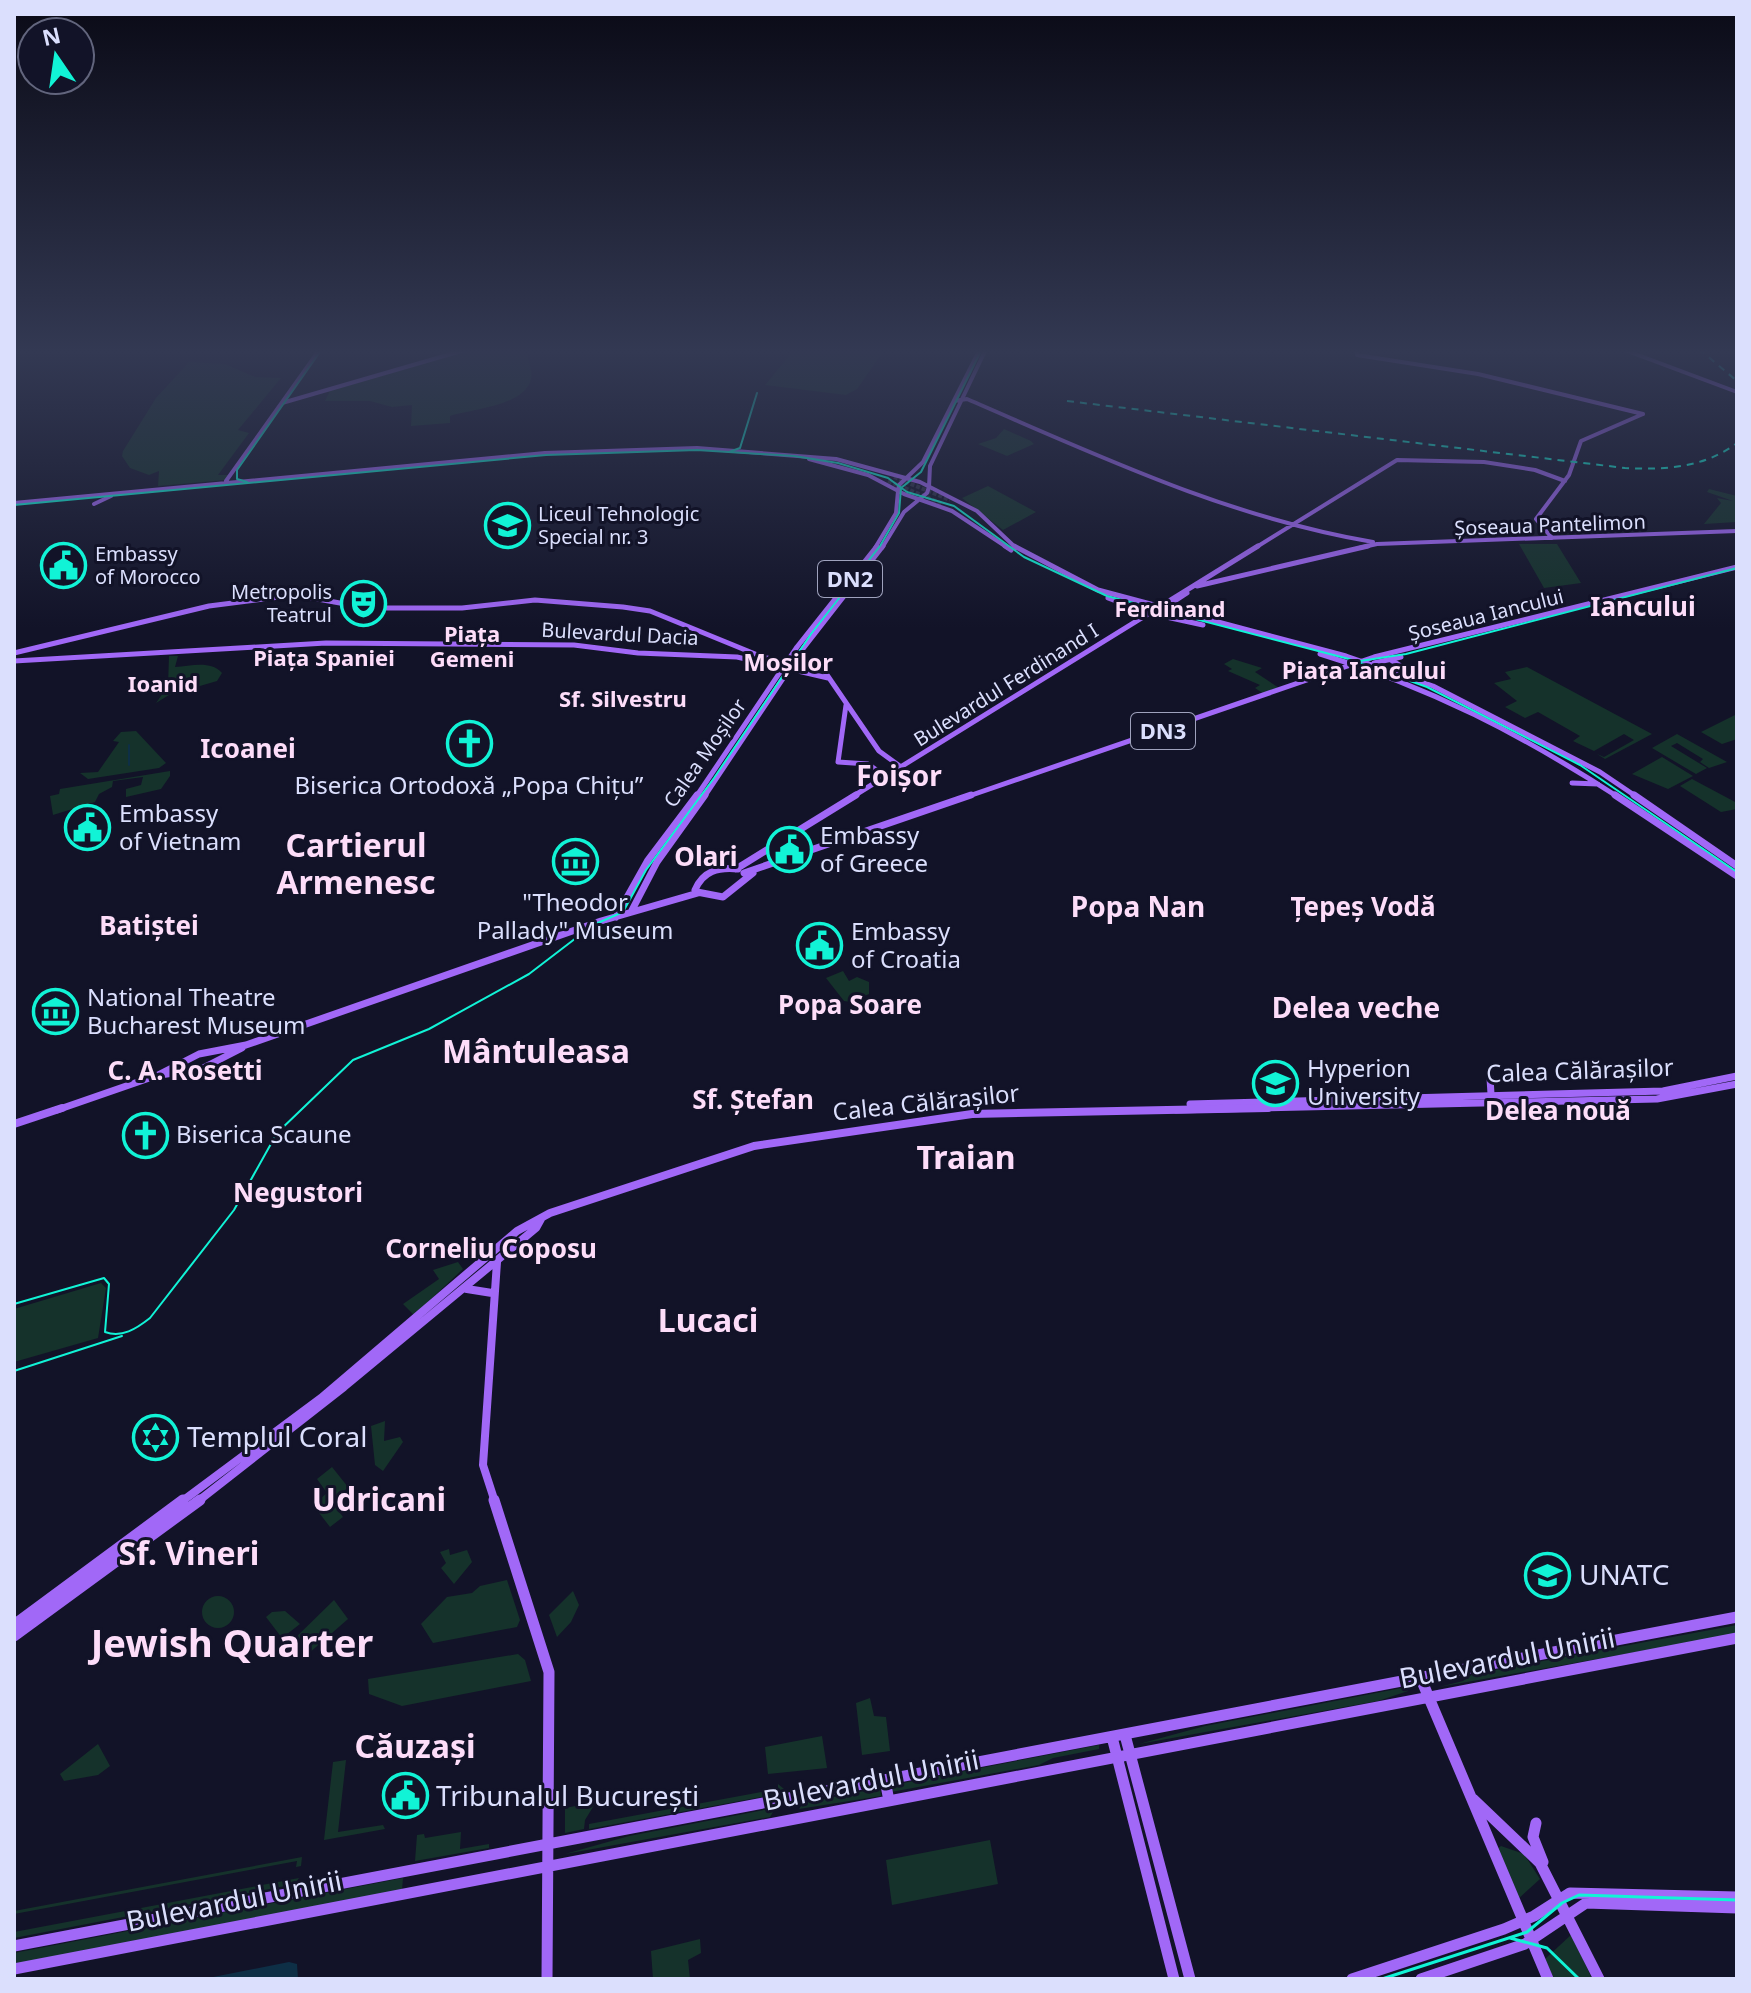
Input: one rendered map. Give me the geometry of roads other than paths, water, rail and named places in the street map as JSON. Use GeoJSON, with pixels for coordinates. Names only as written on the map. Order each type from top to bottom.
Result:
{"type":"FeatureCollection","features":[{"type":"Feature","properties":{"kind":"main road"},"geometry":{"type":"LineString","coordinates":[[220,482],[233,474],[257,442]]}},
{"type":"Feature","properties":{"kind":"main road"},"geometry":{"type":"LineString","coordinates":[[240,482],[240,471],[260,442]]}},
{"type":"Feature","properties":{"kind":"main road","name":"DN2"},"geometry":{"type":"LineString","coordinates":[[898,491],[898,485],[916,471],[935,442]]}},
{"type":"Feature","properties":{"kind":"main road","name":"DN2"},"geometry":{"type":"LineString","coordinates":[[918,498],[928,492],[930,466],[941,442]]}},
{"type":"Feature","properties":{"kind":"main road","name":"Șoseaua Pantelimon"},"geometry":{"type":"LineString","coordinates":[[1062,442],[1172,489],[1294,522],[1365,546],[1737,532]]}},
{"type":"Feature","properties":{"kind":"main road"},"geometry":{"type":"LineString","coordinates":[[1553,540],[1536,519],[1564,477],[1581,442]]}},
{"type":"Feature","properties":{"kind":"main road"},"geometry":{"type":"LineString","coordinates":[[14,504],[577,455],[688,451],[810,457],[908,479],[977,511],[1001,540]]}},
{"type":"Feature","properties":{"kind":"main road","name":"Bulevardul Ferdinand I"},"geometry":{"type":"LineString","coordinates":[[1155,611],[1174,602],[1245,553],[1390,464],[1413,456],[1546,472],[1564,477]]}},
{"type":"Feature","properties":{"kind":"main road"},"geometry":{"type":"LineString","coordinates":[[810,457],[888,481]]}},
{"type":"Feature","properties":{"kind":"main road"},"geometry":{"type":"LineString","coordinates":[[810,457],[868,475],[898,491],[960,515],[1024,554],[1090,587],[1155,611]]}},
{"type":"Feature","properties":{"kind":"main road"},"geometry":{"type":"LineString","coordinates":[[897,477],[916,471]]}},
{"type":"Feature","properties":{"kind":"main road"},"geometry":{"type":"LineString","coordinates":[[233,474],[240,482]]}},
{"type":"Feature","properties":{"kind":"main road"},"geometry":{"type":"LineString","coordinates":[[14,504],[240,482]]}},
{"type":"Feature","properties":{"kind":"main road","name":"Calea Moșilor"},"geometry":{"type":"LineString","coordinates":[[616,917],[648,860],[876,547],[896,513],[898,491]]}},
{"type":"Feature","properties":{"kind":"main road"},"geometry":{"type":"LineString","coordinates":[[94,504],[111,496]]}},
{"type":"Feature","properties":{"kind":"main road","name":"Calea Moșilor"},"geometry":{"type":"LineString","coordinates":[[631,912],[657,862],[790,664],[882,548],[907,508],[918,498]]}},
{"type":"Feature","properties":{"kind":"main road"},"geometry":{"type":"LineString","coordinates":[[950,500],[973,513],[1001,540]]}},
{"type":"Feature","properties":{"kind":"main road"},"geometry":{"type":"LineString","coordinates":[[907,508],[932,504]]}},
{"type":"Feature","properties":{"kind":"main road"},"geometry":{"type":"LineString","coordinates":[[943,504],[1064,579],[1130,607],[1178,616],[1360,663],[1429,690],[1562,759],[1737,876]]}},
{"type":"Feature","properties":{"kind":"main road","name":"Șoseaua Pantelimon"},"geometry":{"type":"LineString","coordinates":[[1332,535],[1388,543]]}},
{"type":"Feature","properties":{"kind":"main road"},"geometry":{"type":"LineString","coordinates":[[1346,540],[1353,545],[1348,550]]}},
{"type":"Feature","properties":{"kind":"main road","name":"Șoseaua Pantelimon"},"geometry":{"type":"LineString","coordinates":[[1365,546],[1553,540]]}},
{"type":"Feature","properties":{"kind":"main road"},"geometry":{"type":"LineString","coordinates":[[1340,553],[1365,546]]}},
{"type":"Feature","properties":{"kind":"main road"},"geometry":{"type":"LineString","coordinates":[[1197,586],[1340,553],[1380,547]]}},
{"type":"Feature","properties":{"kind":"main road"},"geometry":{"type":"LineString","coordinates":[[1221,569],[1233,576]]}},
{"type":"Feature","properties":{"kind":"main road","name":"Bulevardul Ferdinand I"},"geometry":{"type":"LineString","coordinates":[[903,765],[1155,611],[1206,570],[1221,569]]}},
{"type":"Feature","properties":{"kind":"main road","name":"Șoseaua Iancului"},"geometry":{"type":"LineString","coordinates":[[1382,655],[1737,569]]}},
{"type":"Feature","properties":{"kind":"main road","name":"Șoseaua Iancului"},"geometry":{"type":"LineString","coordinates":[[1398,661],[1737,569]]}},
{"type":"Feature","properties":{"kind":"main road"},"geometry":{"type":"LineString","coordinates":[[312,598],[322,593]]}},
{"type":"Feature","properties":{"kind":"main road"},"geometry":{"type":"LineString","coordinates":[[14,653],[247,599],[292,595],[372,608],[462,608],[535,600],[623,607],[650,611],[758,658]]}},
{"type":"Feature","properties":{"kind":"main road"},"geometry":{"type":"LineString","coordinates":[[1174,602],[1178,616]]}},
{"type":"Feature","properties":{"kind":"main road"},"geometry":{"type":"LineString","coordinates":[[1130,607],[1141,620],[1178,616],[1360,663]]}},
{"type":"Feature","properties":{"kind":"main road","name":"Bulevardul Ferdinand I"},"geometry":{"type":"LineString","coordinates":[[1087,653],[1141,620]]}},
{"type":"Feature","properties":{"kind":"main road","name":"Bulevardul Dacia"},"geometry":{"type":"LineString","coordinates":[[14,661],[326,643],[466,648],[574,645],[638,653],[758,658],[820,668],[845,702]]}},
{"type":"Feature","properties":{"kind":"main road"},"geometry":{"type":"LineString","coordinates":[[745,658],[749,652]]}},
{"type":"Feature","properties":{"kind":"main road"},"geometry":{"type":"LineString","coordinates":[[1382,655],[1398,661],[1433,686]]}},
{"type":"Feature","properties":{"kind":"main road","name":"DN3"},"geometry":{"type":"LineString","coordinates":[[697,891],[701,878],[711,871],[755,872],[890,821],[1382,655]]}},
{"type":"Feature","properties":{"kind":"main road"},"geometry":{"type":"LineString","coordinates":[[1339,659],[1343,667],[1341,670]]}},
{"type":"Feature","properties":{"kind":"main road","name":"DN3"},"geometry":{"type":"LineString","coordinates":[[1360,663],[1372,664],[1390,659]]}},
{"type":"Feature","properties":{"kind":"main road"},"geometry":{"type":"LineString","coordinates":[[1372,664],[1433,686],[1600,772],[1737,866]]}},
{"type":"Feature","properties":{"kind":"main road"},"geometry":{"type":"LineString","coordinates":[[743,873],[748,862],[890,779],[903,765],[879,751],[845,702]]}},
{"type":"Feature","properties":{"kind":"main road"},"geometry":{"type":"LineString","coordinates":[[845,702],[838,762],[863,762],[890,779]]}},
{"type":"Feature","properties":{"kind":"main road"},"geometry":{"type":"LineString","coordinates":[[845,719],[856,717]]}},
{"type":"Feature","properties":{"kind":"main road"},"geometry":{"type":"LineString","coordinates":[[1562,759],[1569,768],[1567,775]]}},
{"type":"Feature","properties":{"kind":"main road"},"geometry":{"type":"LineString","coordinates":[[1572,783],[1591,782],[1608,788]]}},
{"type":"Feature","properties":{"kind":"main road","name":"DN3"},"geometry":{"type":"LineString","coordinates":[[631,912],[697,891],[724,896],[741,887],[743,873]]}},
{"type":"Feature","properties":{"kind":"main road"},"geometry":{"type":"LineString","coordinates":[[638,898],[646,907]]}},
{"type":"Feature","properties":{"kind":"main road"},"geometry":{"type":"LineString","coordinates":[[15,1124],[158,1075],[191,1057],[246,1045],[631,912]]}},
{"type":"Feature","properties":{"kind":"main road"},"geometry":{"type":"LineString","coordinates":[[564,936],[571,943]]}},
{"type":"Feature","properties":{"kind":"main road"},"geometry":{"type":"LineString","coordinates":[[158,1075],[195,1071],[246,1045]]}},
{"type":"Feature","properties":{"kind":"main road"},"geometry":{"type":"LineString","coordinates":[[223,1048],[223,1059]]}},
{"type":"Feature","properties":{"kind":"main road","name":"Calea Călărașilor"},"geometry":{"type":"LineString","coordinates":[[1184,1106],[1240,1100],[1671,1090],[1737,1076]]}},
{"type":"Feature","properties":{"kind":"main road"},"geometry":{"type":"LineString","coordinates":[[1490,1078],[1491,1094]]}},
{"type":"Feature","properties":{"kind":"main road","name":"Calea Călărașilor"},"geometry":{"type":"LineString","coordinates":[[479,1271],[517,1231],[541,1219],[738,1151],[782,1140],[981,1113],[1184,1106],[1657,1099],[1737,1084]]}},
{"type":"Feature","properties":{"kind":"main road","name":"Calea Călărașilor"},"geometry":{"type":"LineString","coordinates":[[479,1271],[497,1262],[541,1219]]}},
{"type":"Feature","properties":{"kind":"main road"},"geometry":{"type":"LineString","coordinates":[[497,1262],[492,1293],[483,1465],[548,1666],[547,1979]]}},
{"type":"Feature","properties":{"kind":"main road"},"geometry":{"type":"LineString","coordinates":[[14,1636],[199,1502],[369,1370],[465,1290],[479,1271]]}},
{"type":"Feature","properties":{"kind":"main road"},"geometry":{"type":"LineString","coordinates":[[479,1271],[492,1293]]}},
{"type":"Feature","properties":{"kind":"main road"},"geometry":{"type":"LineString","coordinates":[[14,1625],[321,1398],[479,1271]]}},
{"type":"Feature","properties":{"kind":"main road"},"geometry":{"type":"LineString","coordinates":[[465,1290],[492,1293]]}},
{"type":"Feature","properties":{"kind":"main road","name":"Bulevardul Unirii"},"geometry":{"type":"LineString","coordinates":[[14,1946],[1737,1617]]}},
{"type":"Feature","properties":{"kind":"main road","name":"Bulevardul Unirii"},"geometry":{"type":"LineString","coordinates":[[14,1969],[1737,1638]]}},
{"type":"Feature","properties":{"kind":"main road"},"geometry":{"type":"LineString","coordinates":[[1421,1679],[1548,1979]]}},
{"type":"Feature","properties":{"kind":"main road"},"geometry":{"type":"LineString","coordinates":[[1125,1735],[1190,1979]]}},
{"type":"Feature","properties":{"kind":"main road"},"geometry":{"type":"LineString","coordinates":[[1112,1737],[1174,1979]]}},
{"type":"Feature","properties":{"kind":"main road"},"geometry":{"type":"LineString","coordinates":[[885,1780],[889,1801]]}},
{"type":"Feature","properties":{"kind":"main road"},"geometry":{"type":"LineString","coordinates":[[1466,1791],[1492,1820],[1533,1855],[1548,1876]]}},
{"type":"Feature","properties":{"kind":"main road"},"geometry":{"type":"LineString","coordinates":[[788,1798],[790,1819]]}},
{"type":"Feature","properties":{"kind":"main road"},"geometry":{"type":"LineString","coordinates":[[1536,1823],[1533,1837],[1548,1876],[1599,1979]]}},
{"type":"Feature","properties":{"kind":"main road"},"geometry":{"type":"LineString","coordinates":[[1352,1979],[1522,1922],[1559,1897],[1586,1891],[1737,1897]]}},
{"type":"Feature","properties":{"kind":"main road"},"geometry":{"type":"LineString","coordinates":[[1421,1979],[1531,1941],[1589,1903],[1737,1908]]}},
{"type":"Feature","properties":{"kind":"water"},"geometry":{"type":"Polygon","coordinates":[[[289,1962],[297,1964],[298,1979],[203,1979],[289,1962]]]}},
{"type":"Feature","properties":{"kind":"waterway"},"geometry":{"type":"LineString","coordinates":[[129,745],[129,765]]}},
{"type":"Feature","properties":{"kind":"tunnel"},"geometry":{"type":"LineString","coordinates":[[894,477],[950,500]]}},
{"type":"Feature","properties":{"kind":"tunnel"},"geometry":{"type":"LineString","coordinates":[[888,481],[943,504]]}},
{"type":"Feature","properties":{"kind":"tram line"},"geometry":{"type":"LineString","coordinates":[[247,482],[237,479],[237,470],[257,442]]}},
{"type":"Feature","properties":{"kind":"tram line"},"geometry":{"type":"LineString","coordinates":[[729,452],[740,448],[742,442]]}},
{"type":"Feature","properties":{"kind":"tram line"},"geometry":{"type":"LineString","coordinates":[[901,488],[921,472],[936,442]]}},
{"type":"Feature","properties":{"kind":"tram line"},"geometry":{"type":"LineString","coordinates":[[14,505],[546,455],[697,450],[729,452]]}},
{"type":"Feature","properties":{"kind":"tram line"},"geometry":{"type":"LineString","coordinates":[[729,452],[794,456],[838,463],[888,478],[901,488]]}},
{"type":"Feature","properties":{"kind":"tram line"},"geometry":{"type":"LineString","coordinates":[[14,1304],[104,1278],[109,1284],[105,1332],[123,1333],[139,1326],[150,1318],[234,1210],[277,1133],[353,1060],[429,1029],[529,974],[593,925],[623,912],[646,870],[714,778],[811,634],[880,546],[899,513],[901,488]]}},
{"type":"Feature","properties":{"kind":"tram line"},"geometry":{"type":"LineString","coordinates":[[901,488],[954,506],[1024,557],[1107,596],[1349,659],[1427,687],[1580,765],[1737,872]]}},
{"type":"Feature","properties":{"kind":"tram line"},"geometry":{"type":"LineString","coordinates":[[1360,661],[1406,654],[1737,568]]}},
{"type":"Feature","properties":{"kind":"tram line"},"geometry":{"type":"LineString","coordinates":[[14,1371],[122,1336]]}},
{"type":"Feature","properties":{"kind":"tram line"},"geometry":{"type":"LineString","coordinates":[[1382,1979],[1527,1932],[1562,1903],[1579,1895],[1737,1900]]}},
{"type":"Feature","properties":{"kind":"tram line"},"geometry":{"type":"LineString","coordinates":[[1510,1938],[1547,1948],[1579,1979]]}},
{"type":"Feature","properties":{"kind":"railway"},"geometry":{"type":"LineString","coordinates":[[1409,442],[1625,468],[1684,466],[1711,458],[1737,443]]}},
{"type":"Feature","properties":{"kind":"place","name":"Liceul Tehnologic Special nr. 3"},"geometry":{"type":"Point","coordinates":[507,526]}},
{"type":"Feature","properties":{"kind":"place","name":"Embassy of Morocco"},"geometry":{"type":"Point","coordinates":[64,565]}},
{"type":"Feature","properties":{"kind":"place","name":"Metropolis Teatrul"},"geometry":{"type":"Point","coordinates":[363,603]}},
{"type":"Feature","properties":{"kind":"place","name":"Biserica Ortodoxă „Popa Chițu”"},"geometry":{"type":"Point","coordinates":[469,744]}},
{"type":"Feature","properties":{"kind":"place","name":"Embassy of Vietnam"},"geometry":{"type":"Point","coordinates":[88,828]}},
{"type":"Feature","properties":{"kind":"place","name":"Embassy of Greece"},"geometry":{"type":"Point","coordinates":[789,850]}},
{"type":"Feature","properties":{"kind":"place","name":"\"Theodor Pallady\" Museum"},"geometry":{"type":"Point","coordinates":[575,861]}},
{"type":"Feature","properties":{"kind":"place","name":"Embassy of Croatia"},"geometry":{"type":"Point","coordinates":[820,946]}},
{"type":"Feature","properties":{"kind":"place","name":"National Theatre Bucharest Museum"},"geometry":{"type":"Point","coordinates":[56,1012]}},
{"type":"Feature","properties":{"kind":"place","name":"Hyperion University"},"geometry":{"type":"Point","coordinates":[1276,1083]}},
{"type":"Feature","properties":{"kind":"place","name":"Biserica Scaune"},"geometry":{"type":"Point","coordinates":[145,1135]}},
{"type":"Feature","properties":{"kind":"place","name":"Templul Coral"},"geometry":{"type":"Point","coordinates":[156,1437]}},
{"type":"Feature","properties":{"kind":"place","name":"UNATC"},"geometry":{"type":"Point","coordinates":[1548,1575]}},
{"type":"Feature","properties":{"kind":"place","name":"Tribunalul București"},"geometry":{"type":"Point","coordinates":[405,1796]}},
{"type":"Feature","properties":{"kind":"district","name":"Iancului"},"geometry":{"type":"Point","coordinates":[1643,607]}},
{"type":"Feature","properties":{"kind":"district","name":"Ferdinand"},"geometry":{"type":"Point","coordinates":[1170,609]}},
{"type":"Feature","properties":{"kind":"district","name":"Piața Gemeni"},"geometry":{"type":"Point","coordinates":[472,646]}},
{"type":"Feature","properties":{"kind":"district","name":"Piața Spaniei"},"geometry":{"type":"Point","coordinates":[324,658]}},
{"type":"Feature","properties":{"kind":"district","name":"Moșilor"},"geometry":{"type":"Point","coordinates":[788,663]}},
{"type":"Feature","properties":{"kind":"district","name":"Piața Iancului"},"geometry":{"type":"Point","coordinates":[1364,671]}},
{"type":"Feature","properties":{"kind":"district","name":"Ioanid"},"geometry":{"type":"Point","coordinates":[163,684]}},
{"type":"Feature","properties":{"kind":"district","name":"Sf. Silvestru"},"geometry":{"type":"Point","coordinates":[623,699]}},
{"type":"Feature","properties":{"kind":"district","name":"Icoanei"},"geometry":{"type":"Point","coordinates":[248,749]}},
{"type":"Feature","properties":{"kind":"district","name":"Foișor"},"geometry":{"type":"Point","coordinates":[899,776]}},
{"type":"Feature","properties":{"kind":"district","name":"Olari"},"geometry":{"type":"Point","coordinates":[706,857]}},
{"type":"Feature","properties":{"kind":"district","name":"Cartierul Armenesc"},"geometry":{"type":"Point","coordinates":[356,864]}},
{"type":"Feature","properties":{"kind":"district","name":"Popa Nan"},"geometry":{"type":"Point","coordinates":[1138,907]}},
{"type":"Feature","properties":{"kind":"district","name":"Țepeș Vodă"},"geometry":{"type":"Point","coordinates":[1363,907]}},
{"type":"Feature","properties":{"kind":"district","name":"Batiștei"},"geometry":{"type":"Point","coordinates":[149,926]}},
{"type":"Feature","properties":{"kind":"district","name":"Popa Soare"},"geometry":{"type":"Point","coordinates":[850,1005]}},
{"type":"Feature","properties":{"kind":"district","name":"Delea veche"},"geometry":{"type":"Point","coordinates":[1356,1008]}},
{"type":"Feature","properties":{"kind":"district","name":"Mântuleasa"},"geometry":{"type":"Point","coordinates":[536,1052]}},
{"type":"Feature","properties":{"kind":"district","name":"C. A. Rosetti"},"geometry":{"type":"Point","coordinates":[185,1071]}},
{"type":"Feature","properties":{"kind":"district","name":"Sf. Ștefan"},"geometry":{"type":"Point","coordinates":[753,1100]}},
{"type":"Feature","properties":{"kind":"district","name":"Delea nouă"},"geometry":{"type":"Point","coordinates":[1558,1111]}},
{"type":"Feature","properties":{"kind":"district","name":"Traian"},"geometry":{"type":"Point","coordinates":[966,1158]}},
{"type":"Feature","properties":{"kind":"district","name":"Negustori"},"geometry":{"type":"Point","coordinates":[298,1193]}},
{"type":"Feature","properties":{"kind":"district","name":"Corneliu Coposu"},"geometry":{"type":"Point","coordinates":[491,1249]}},
{"type":"Feature","properties":{"kind":"district","name":"Lucaci"},"geometry":{"type":"Point","coordinates":[708,1321]}},
{"type":"Feature","properties":{"kind":"district","name":"Udricani"},"geometry":{"type":"Point","coordinates":[379,1500]}},
{"type":"Feature","properties":{"kind":"district","name":"Sf. Vineri"},"geometry":{"type":"Point","coordinates":[189,1554]}},
{"type":"Feature","properties":{"kind":"district","name":"Jewish Quarter"},"geometry":{"type":"Point","coordinates":[232,1644]}},
{"type":"Feature","properties":{"kind":"district","name":"Căuzași"},"geometry":{"type":"Point","coordinates":[415,1747]}}]}
